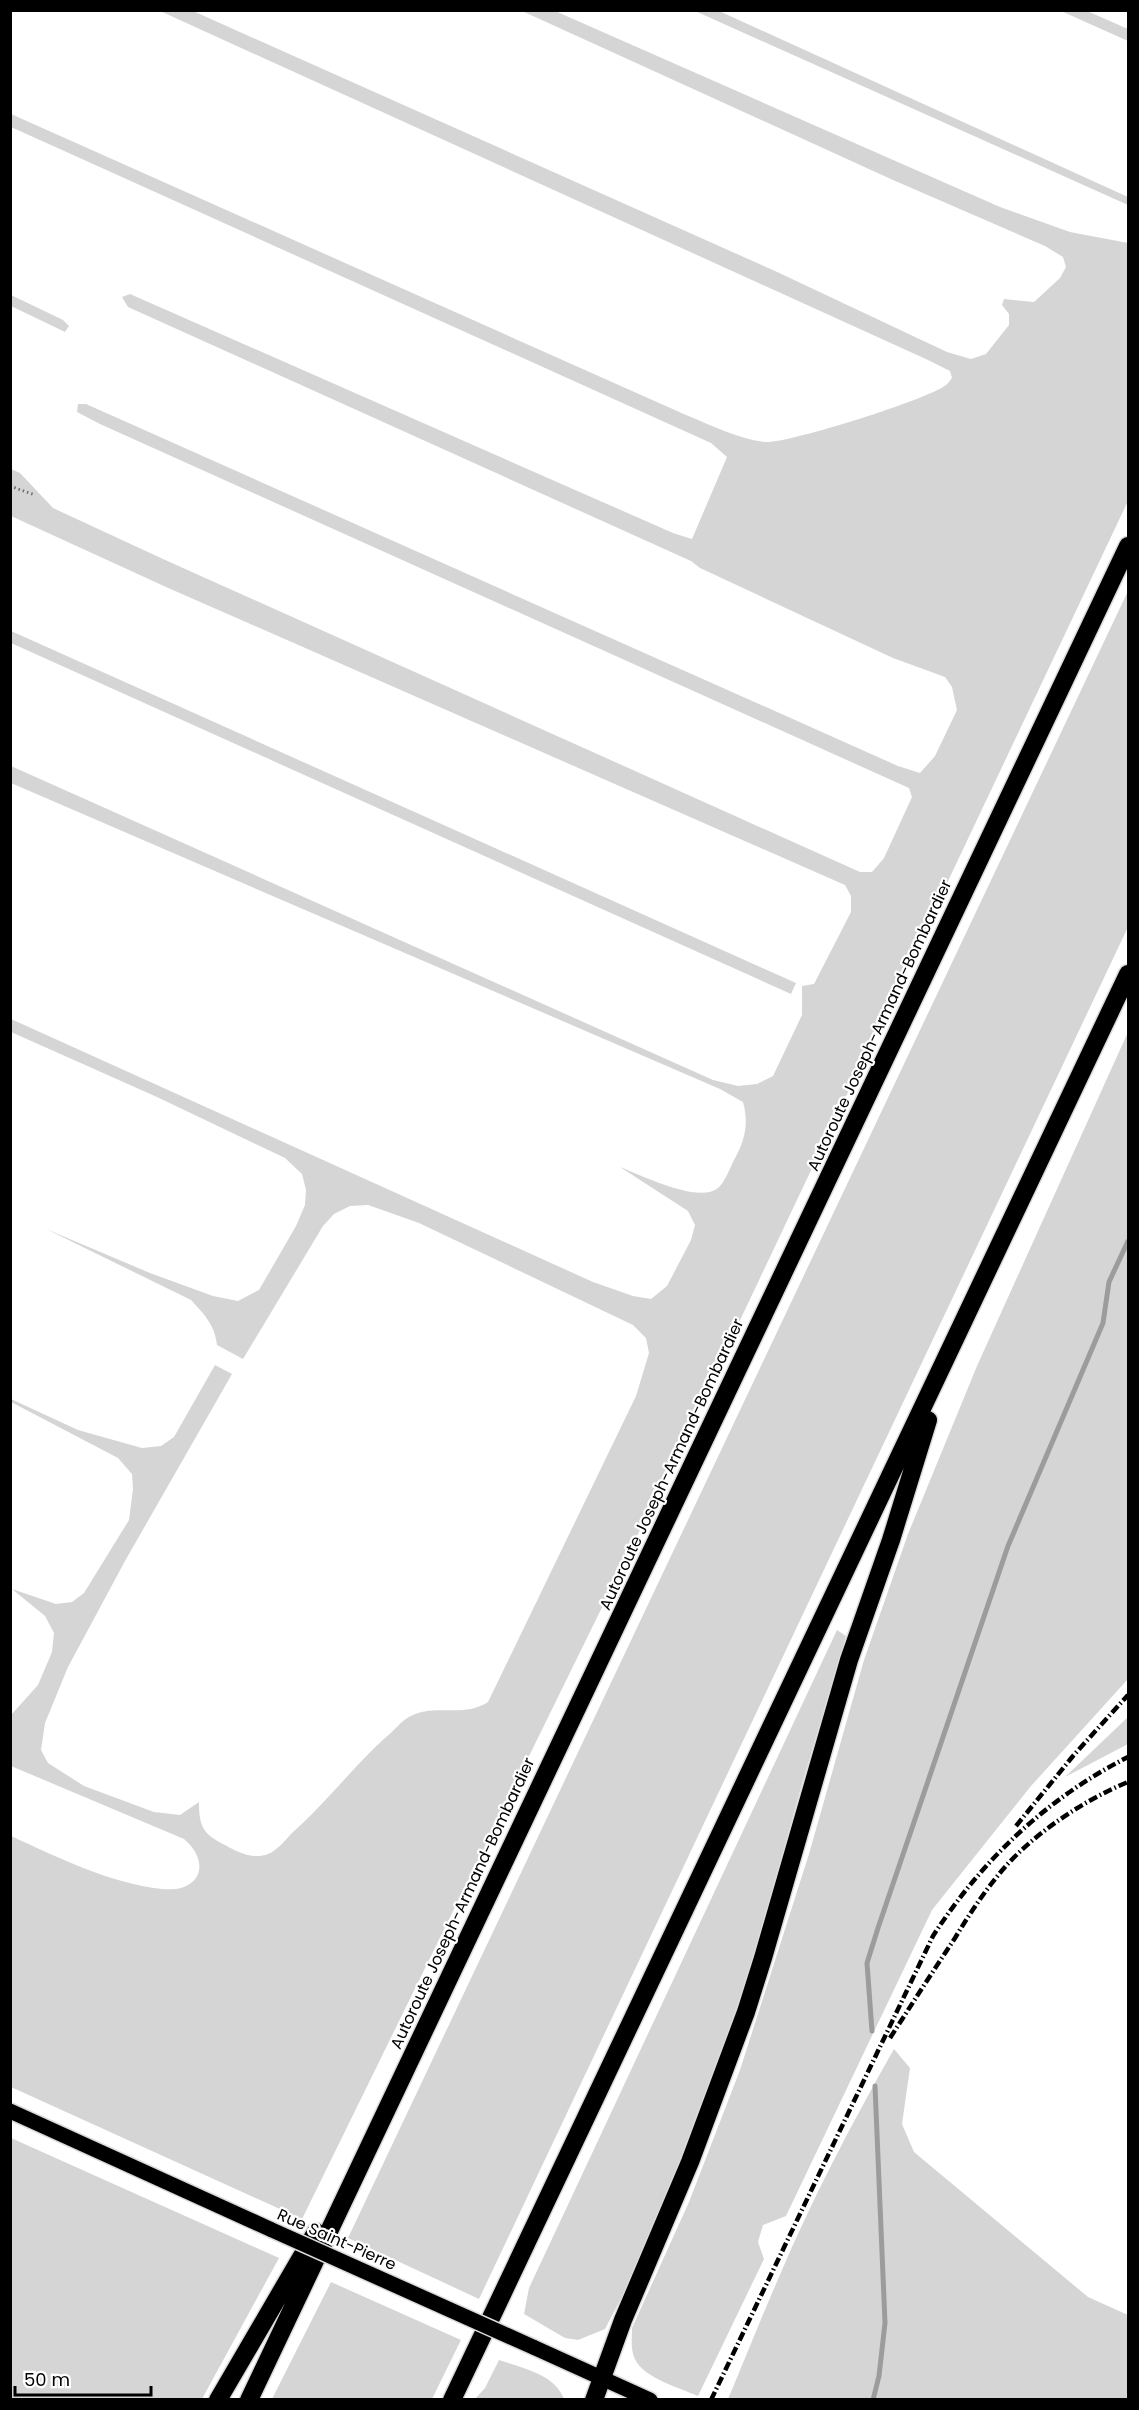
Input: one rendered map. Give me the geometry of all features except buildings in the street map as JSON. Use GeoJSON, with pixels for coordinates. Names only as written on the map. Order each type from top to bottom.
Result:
{"type":"FeatureCollection","features":[{"type":"Feature","properties":{"kind":"highway","name":"Autoroute Joseph-Armand-Bombardier"},"geometry":{"type":"LineString","coordinates":[[249,2400],[1128,546]]}},
{"type":"Feature","properties":{"kind":"highway"},"geometry":{"type":"LineString","coordinates":[[453,2400],[1128,974]]}},
{"type":"Feature","properties":{"kind":"highway"},"geometry":{"type":"LineString","coordinates":[[594,2400],[623,2320],[698,2143],[746,2012],[849,1660],[891,1540],[946,1359]]}},
{"type":"Feature","properties":{"kind":"highway"},"geometry":{"type":"LineString","coordinates":[[218,2400],[385,2114]]}},
{"type":"Feature","properties":{"kind":"main road","name":"Rue Saint-Pierre"},"geometry":{"type":"LineString","coordinates":[[10,2111],[650,2400]]}},
{"type":"Feature","properties":{"kind":"path"},"geometry":{"type":"LineString","coordinates":[[10,486],[35,495]]}},
{"type":"Feature","properties":{"kind":"shaded area"},"geometry":{"type":"Polygon","coordinates":[[[160,11],[193,11],[775,271],[947,352],[971,359],[986,354],[1009,325],[1009,314],[1002,305],[1004,299],[1034,302],[1060,278],[1066,267],[1063,257],[1045,246],[893,180],[522,11],[555,11],[1000,207],[1070,232],[1128,243],[1128,501],[662,1485],[302,2219],[11,2087],[11,1836],[85,1868],[142,1886],[175,1889],[185,1886],[198,1874],[199,1866],[193,1848],[184,1839],[11,1766],[11,1715],[38,1685],[52,1652],[54,1633],[45,1616],[12,1589],[56,1604],[72,1602],[84,1593],[129,1520],[133,1489],[132,1474],[118,1458],[11,1402],[11,1399],[78,1430],[142,1448],[161,1446],[174,1437],[215,1365],[232,1374],[125,1561],[68,1667],[45,1723],[41,1750],[48,1763],[84,1786],[154,1812],[180,1815],[199,1802],[201,1824],[207,1833],[240,1853],[263,1856],[281,1845],[406,1719],[419,1713],[468,1709],[488,1702],[636,1396],[649,1353],[646,1338],[633,1325],[419,1223],[368,1205],[350,1206],[334,1214],[323,1226],[243,1359],[217,1345],[211,1326],[191,1300],[46,1229],[150,1273],[213,1296],[238,1301],[259,1290],[296,1226],[305,1205],[306,1190],[302,1174],[285,1158],[157,1097],[11,1032],[11,1019],[593,1282],[633,1296],[651,1299],[667,1286],[691,1240],[695,1225],[688,1211],[620,1167],[669,1186],[697,1193],[709,1192],[718,1188],[725,1179],[741,1146],[746,1125],[745,1110],[743,1102],[720,1089],[11,783],[11,766],[713,1080],[738,1086],[757,1084],[773,1076],[802,1015],[802,986],[814,984],[851,912],[851,896],[845,885],[166,587],[11,516],[11,469],[20,473],[53,508],[860,872],[872,872],[884,858],[912,797],[909,788],[100,424],[77,412],[78,404],[86,404],[898,766],[920,773],[935,756],[957,710],[952,687],[945,677],[893,658],[700,568],[691,561],[128,307],[122,297],[130,294],[673,533],[692,539],[727,457],[711,443],[11,127],[11,114],[686,415],[745,438],[765,442],[778,441],[827,429],[934,392],[947,385],[952,378],[950,371],[928,360],[160,11]]]}},
{"type":"Feature","properties":{"kind":"shaded area"},"geometry":{"type":"Polygon","coordinates":[[[695,11],[719,11],[1128,197],[1128,205],[695,11]]]}},
{"type":"Feature","properties":{"kind":"shaded area"},"geometry":{"type":"Polygon","coordinates":[[[1061,11],[1087,11],[1128,29],[1128,41],[1061,11]]]}},
{"type":"Feature","properties":{"kind":"shaded area"},"geometry":{"type":"Polygon","coordinates":[[[11,295],[63,320],[69,326],[65,332],[11,306],[11,295]]]}},
{"type":"Feature","properties":{"kind":"shaded area"},"geometry":{"type":"Polygon","coordinates":[[[1128,591],[1128,927],[479,2299],[348,2238],[1128,591]]]}},
{"type":"Feature","properties":{"kind":"shaded area"},"geometry":{"type":"Polygon","coordinates":[[[11,631],[796,983],[791,994],[11,643],[11,631]]]}},
{"type":"Feature","properties":{"kind":"shaded area"},"geometry":{"type":"Polygon","coordinates":[[[1128,1032],[1128,1679],[1031,1786],[932,1910],[786,2216],[763,2225],[758,2242],[764,2259],[698,2396],[664,2382],[641,2367],[633,2353],[632,2328],[689,2202],[740,2070],[809,1854],[864,1660],[908,1534],[977,1366],[1128,1032]]]}},
{"type":"Feature","properties":{"kind":"shaded area"},"geometry":{"type":"Polygon","coordinates":[[[837,1630],[846,1636],[753,1959],[715,2072],[683,2156],[626,2289],[605,2329],[578,2340],[565,2338],[524,2314],[529,2288],[837,1630]]]}},
{"type":"Feature","properties":{"kind":"shaded area"},"geometry":{"type":"Polygon","coordinates":[[[1128,1717],[1128,1744],[1065,1777],[1128,1717]]]}},
{"type":"Feature","properties":{"kind":"shaded area"},"geometry":{"type":"Polygon","coordinates":[[[894,2049],[910,2068],[902,2124],[914,2152],[1088,2297],[1128,2315],[1128,2399],[728,2399],[805,2219],[894,2049]]]}},
{"type":"Feature","properties":{"kind":"shaded area"},"geometry":{"type":"Polygon","coordinates":[[[11,2138],[279,2258],[202,2399],[11,2399],[11,2138]]]}},
{"type":"Feature","properties":{"kind":"shaded area"},"geometry":{"type":"Polygon","coordinates":[[[331,2282],[461,2340],[432,2399],[272,2399],[331,2282]]]}},
{"type":"Feature","properties":{"kind":"shaded area"},"geometry":{"type":"Polygon","coordinates":[[[499,2360],[546,2378],[560,2390],[564,2399],[475,2399],[485,2388],[499,2360]]]}},
{"type":"Feature","properties":{"kind":"waterway"},"geometry":{"type":"LineString","coordinates":[[872,2031],[867,1963],[878,1928],[1008,1546],[1103,1323],[1109,1282],[1128,1241]]}},
{"type":"Feature","properties":{"kind":"waterway"},"geometry":{"type":"LineString","coordinates":[[873,2400],[879,2376],[885,2323],[875,2086]]}},
{"type":"Feature","properties":{"kind":"railway"},"geometry":{"type":"LineString","coordinates":[[1016,1826],[1073,1756],[1128,1695]]}},
{"type":"Feature","properties":{"kind":"railway"},"geometry":{"type":"LineString","coordinates":[[711,2400],[933,1936],[973,1882],[1018,1833],[1070,1792],[1098,1773],[1128,1757]]}},
{"type":"Feature","properties":{"kind":"railway"},"geometry":{"type":"LineString","coordinates":[[890,2038],[972,1910],[1017,1854],[1062,1818],[1128,1782]]}}]}
